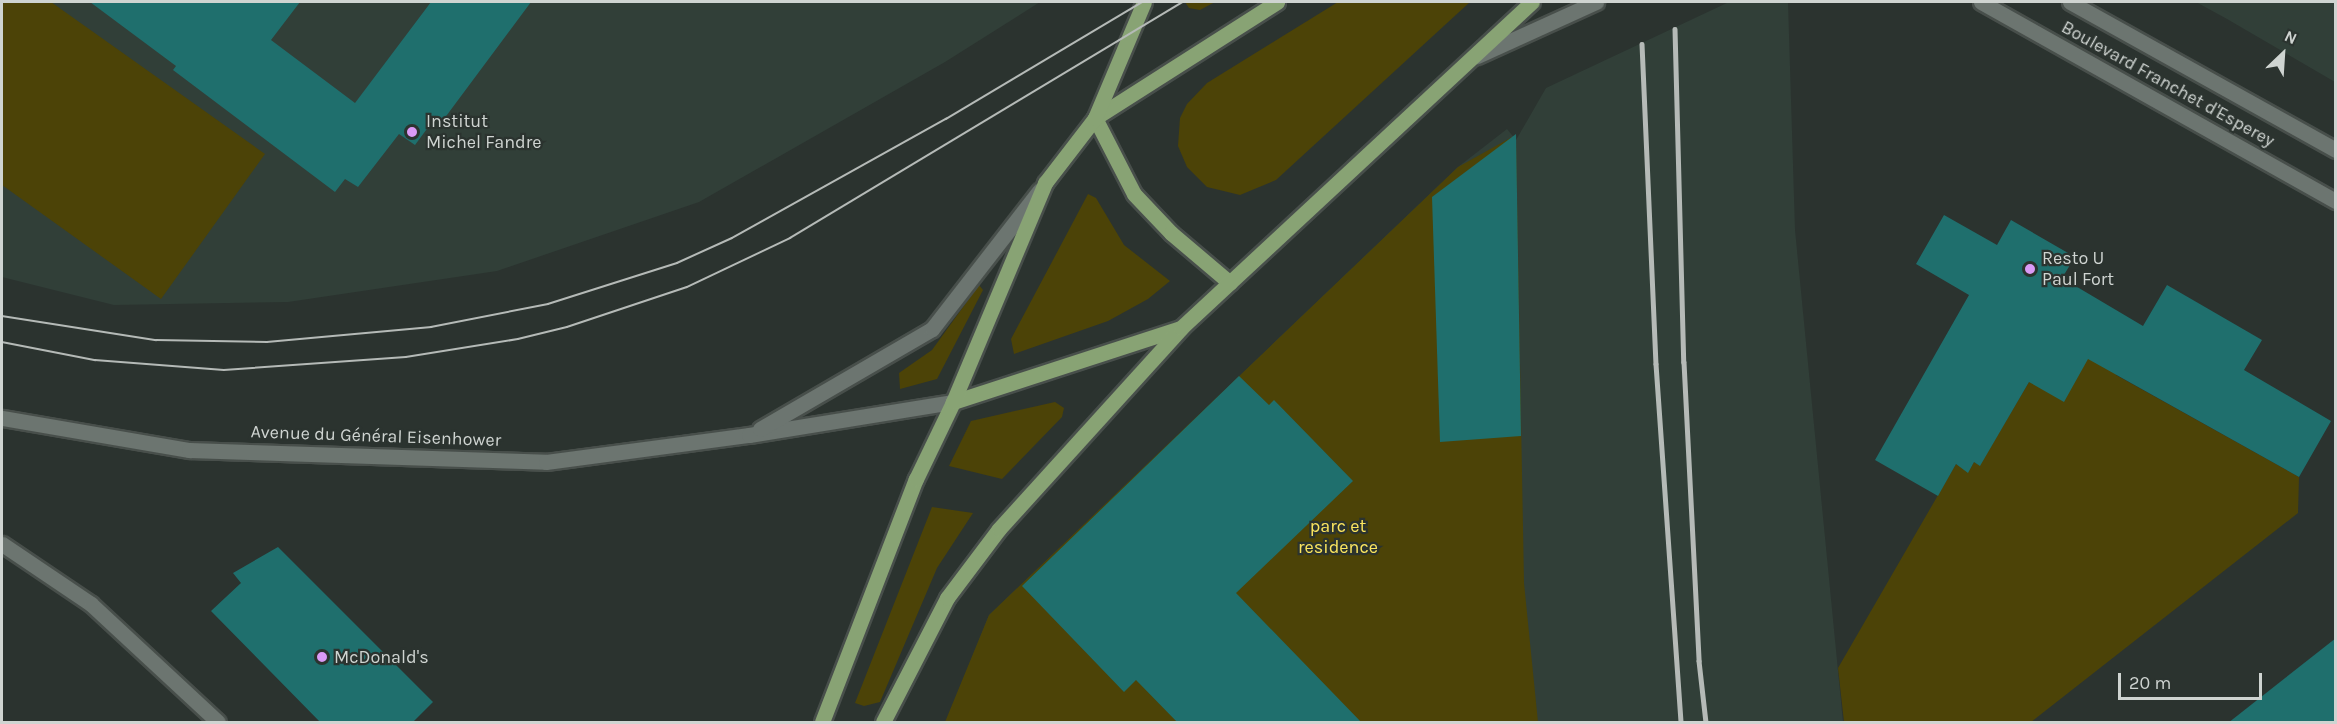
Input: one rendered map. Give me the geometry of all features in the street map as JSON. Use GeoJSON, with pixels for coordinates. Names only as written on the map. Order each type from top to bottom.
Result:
{"type":"FeatureCollection","features":[{"type":"Feature","properties":{"kind":"main road"},"geometry":{"type":"LineString","coordinates":[[822,723],[907,500],[953,402],[1045,183],[1095,118],[1144,2]]}},
{"type":"Feature","properties":{"kind":"main road"},"geometry":{"type":"LineString","coordinates":[[1095,118],[1277,2]]}},
{"type":"Feature","properties":{"kind":"main road"},"geometry":{"type":"LineString","coordinates":[[883,723],[947,598],[986,545],[1181,328],[1532,2]]}},
{"type":"Feature","properties":{"kind":"main road"},"geometry":{"type":"LineString","coordinates":[[1095,118],[1134,194],[1171,233],[1230,283]]}},
{"type":"Feature","properties":{"kind":"main road"},"geometry":{"type":"LineString","coordinates":[[953,402],[1181,328]]}},
{"type":"Feature","properties":{"kind":"street"},"geometry":{"type":"LineString","coordinates":[[1472,58],[1596,2]]}},
{"type":"Feature","properties":{"kind":"street","name":"Boulevard Franchet d'Esperey"},"geometry":{"type":"LineString","coordinates":[[1981,2],[2336,201]]}},
{"type":"Feature","properties":{"kind":"street","name":"Boulevard Franchet d'Esperey"},"geometry":{"type":"LineString","coordinates":[[2070,2],[2336,150]]}},
{"type":"Feature","properties":{"kind":"street","name":"Avenue du Général Eisenhower"},"geometry":{"type":"LineString","coordinates":[[749,435],[932,329],[1045,183]]}},
{"type":"Feature","properties":{"kind":"street","name":"Avenue du Général Eisenhower"},"geometry":{"type":"LineString","coordinates":[[2,418],[189,450],[546,462],[749,435],[953,402]]}},
{"type":"Feature","properties":{"kind":"street"},"geometry":{"type":"LineString","coordinates":[[2,544],[91,604],[218,723]]}},
{"type":"Feature","properties":{"kind":"shaded area","name":"Institut Michel Fandre"},"geometry":{"type":"Polygon","coordinates":[[[2,2],[1040,2],[945,62],[699,202],[497,271],[288,302],[114,305],[2,277],[2,2]]]}},
{"type":"Feature","properties":{"kind":"shaded area"},"geometry":{"type":"Polygon","coordinates":[[[1729,2],[1788,2],[1795,230],[1843,722],[978,722],[951,709],[989,615],[1458,167],[1507,129],[1516,140],[1546,88],[1729,2]]]}},
{"type":"Feature","properties":{"kind":"shaded area"},"geometry":{"type":"Polygon","coordinates":[[[2196,2],[2335,2],[2335,82],[2227,19],[2196,2]]]}},
{"type":"Feature","properties":{"kind":"green space"},"geometry":{"type":"Polygon","coordinates":[[[2,2],[51,2],[265,154],[161,299],[2,185],[2,2]]]}},
{"type":"Feature","properties":{"kind":"green space"},"geometry":{"type":"Polygon","coordinates":[[[1185,2],[1215,2],[1200,10],[1189,8],[1185,2]]]}},
{"type":"Feature","properties":{"kind":"green space"},"geometry":{"type":"Polygon","coordinates":[[[1338,2],[1470,2],[1276,180],[1240,195],[1207,187],[1187,167],[1178,146],[1180,118],[1187,104],[1207,83],[1338,2]]]}},
{"type":"Feature","properties":{"kind":"green space","name":"parc et residence"},"geometry":{"type":"Polygon","coordinates":[[[1512,137],[1516,141],[1524,583],[1538,722],[945,722],[989,615],[1458,167],[1512,137]]]}},
{"type":"Feature","properties":{"kind":"green space"},"geometry":{"type":"Polygon","coordinates":[[[1088,194],[1096,198],[1124,245],[1170,281],[1148,299],[1108,321],[1014,354],[1011,339],[1088,194]]]}},
{"type":"Feature","properties":{"kind":"green space"},"geometry":{"type":"Polygon","coordinates":[[[979,285],[983,290],[937,379],[900,389],[899,373],[932,350],[979,285]]]}},
{"type":"Feature","properties":{"kind":"green space"},"geometry":{"type":"Polygon","coordinates":[[[2096,345],[2123,361],[2116,375],[2299,477],[2298,513],[2031,722],[1844,722],[1838,668],[1956,464],[1968,472],[1974,462],[1980,465],[2029,382],[2096,345]]]}},
{"type":"Feature","properties":{"kind":"green space"},"geometry":{"type":"Polygon","coordinates":[[[1055,402],[1064,408],[1062,417],[1002,479],[949,466],[971,421],[1055,402]]]}},
{"type":"Feature","properties":{"kind":"green space"},"geometry":{"type":"Polygon","coordinates":[[[932,507],[973,513],[937,568],[880,702],[864,706],[855,703],[932,507]]]}},
{"type":"Feature","properties":{"kind":"building"},"geometry":{"type":"Polygon","coordinates":[[[90,2],[300,2],[271,40],[355,103],[431,2],[531,2],[441,123],[435,118],[415,145],[399,134],[358,187],[345,179],[335,192],[173,70],[176,66],[90,2]]]}},
{"type":"Feature","properties":{"kind":"building"},"geometry":{"type":"Polygon","coordinates":[[[1516,134],[1521,436],[1440,442],[1432,197],[1516,134]]]}},
{"type":"Feature","properties":{"kind":"building"},"geometry":{"type":"Polygon","coordinates":[[[1944,215],[1997,245],[2011,220],[2075,257],[2062,278],[2143,326],[2167,285],[2262,340],[2244,370],[2331,421],[2299,477],[2088,359],[2064,402],[2029,382],[1980,466],[1974,462],[1968,473],[1956,464],[1938,496],[1875,460],[1969,295],[1916,264],[1944,215]]]}},
{"type":"Feature","properties":{"kind":"building"},"geometry":{"type":"Polygon","coordinates":[[[1239,376],[1269,405],[1274,400],[1353,481],[1236,593],[1362,723],[1178,723],[1136,680],[1124,692],[1022,586],[1239,376]]]}},
{"type":"Feature","properties":{"kind":"building","name":"McDonald's"},"geometry":{"type":"Polygon","coordinates":[[[278,547],[433,702],[412,723],[321,723],[211,611],[241,583],[233,573],[278,547]]]}},
{"type":"Feature","properties":{"kind":"building"},"geometry":{"type":"Polygon","coordinates":[[[2336,638],[2336,723],[2228,723],[2336,638]]]}},
{"type":"Feature","properties":{"kind":"tram line"},"geometry":{"type":"LineString","coordinates":[[2,316],[156,340],[267,342],[431,327],[548,304],[677,263],[732,238],[946,119],[1142,2]]}},
{"type":"Feature","properties":{"kind":"tram line"},"geometry":{"type":"LineString","coordinates":[[2,342],[95,360],[224,370],[406,357],[518,339],[567,327],[687,287],[790,238],[1183,2]]}},
{"type":"Feature","properties":{"kind":"railway"},"geometry":{"type":"LineString","coordinates":[[1675,29],[1684,362],[1699,661],[1706,722]]}},
{"type":"Feature","properties":{"kind":"railway"},"geometry":{"type":"LineString","coordinates":[[1642,44],[1656,364],[1681,722]]}},
{"type":"Feature","properties":{"kind":"place","name":"Institut Michel Fandre"},"geometry":{"type":"Point","coordinates":[412,132]}},
{"type":"Feature","properties":{"kind":"place","name":"Resto U Paul Fort"},"geometry":{"type":"Point","coordinates":[2030,269]}},
{"type":"Feature","properties":{"kind":"place","name":"McDonald's"},"geometry":{"type":"Point","coordinates":[322,657]}}]}
